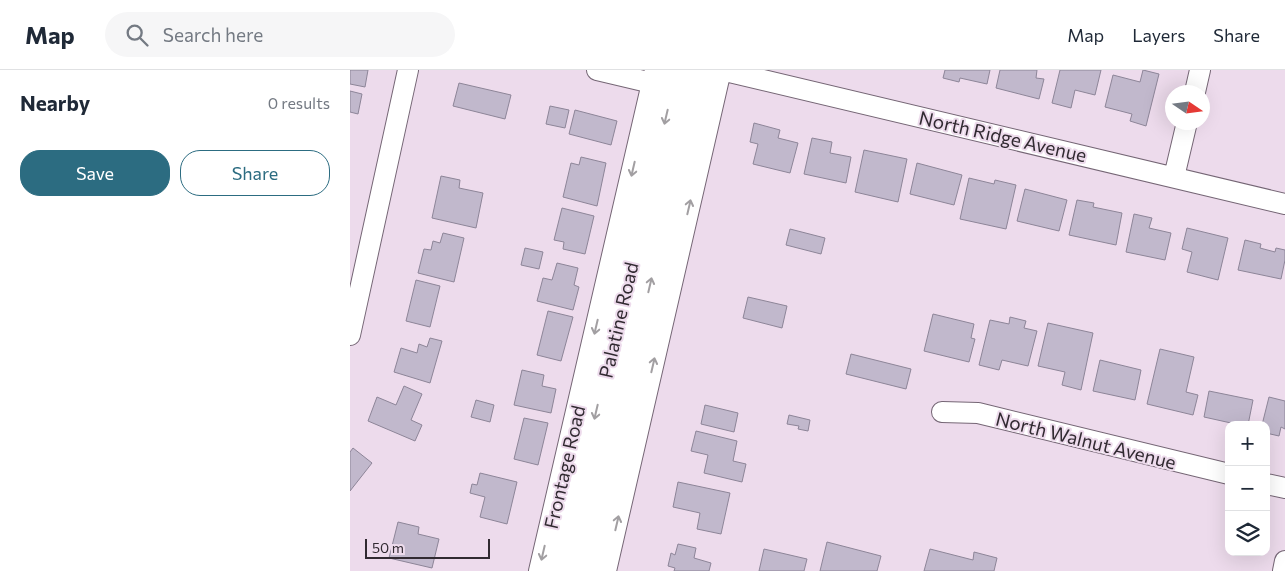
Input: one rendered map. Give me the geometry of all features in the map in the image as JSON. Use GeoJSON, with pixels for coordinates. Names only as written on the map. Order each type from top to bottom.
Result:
{"type":"FeatureCollection","features":[{"type":"Feature","properties":{"kind":"highway","name":"Palatine Road"},"geometry":{"type":"LineString","coordinates":[[559,571],[677,70]]}},
{"type":"Feature","properties":{"kind":"highway","name":"Palatine Road"},"geometry":{"type":"LineString","coordinates":[[585,571],[698,70]]}},
{"type":"Feature","properties":{"kind":"street"},"geometry":{"type":"LineString","coordinates":[[350,335],[408,70]]}},
{"type":"Feature","properties":{"kind":"street"},"geometry":{"type":"LineString","coordinates":[[597,70],[654,76]]}},
{"type":"Feature","properties":{"kind":"street"},"geometry":{"type":"LineString","coordinates":[[606,571],[721,70]]}},
{"type":"Feature","properties":{"kind":"street","name":"North Ridge Avenue"},"geometry":{"type":"LineString","coordinates":[[721,70],[1285,204]]}},
{"type":"Feature","properties":{"kind":"street"},"geometry":{"type":"LineString","coordinates":[[1196,85],[1200,70]]}},
{"type":"Feature","properties":{"kind":"street","name":"Frontage Road"},"geometry":{"type":"LineString","coordinates":[[539,571],[654,76]]}},
{"type":"Feature","properties":{"kind":"street"},"geometry":{"type":"LineString","coordinates":[[1174,177],[1185,130]]}},
{"type":"Feature","properties":{"kind":"street","name":"North Walnut Avenue"},"geometry":{"type":"LineString","coordinates":[[942,412],[978,413],[1225,473]]}},
{"type":"Feature","properties":{"kind":"street"},"geometry":{"type":"LineString","coordinates":[[1270,485],[1285,488]]}},
{"type":"Feature","properties":{"kind":"street"},"geometry":{"type":"LineString","coordinates":[[1282,571],[1285,561]]}},
{"type":"Feature","properties":{"kind":"building"},"geometry":{"type":"Polygon","coordinates":[[[350,70],[368,70],[365,87],[350,84],[350,70]]]}},
{"type":"Feature","properties":{"kind":"building"},"geometry":{"type":"Polygon","coordinates":[[[945,70],[990,70],[987,84],[960,78],[959,82],[943,78],[945,70]]]}},
{"type":"Feature","properties":{"kind":"building"},"geometry":{"type":"Polygon","coordinates":[[[1000,70],[1037,70],[1036,78],[1044,79],[1039,99],[996,88],[1000,70]]]}},
{"type":"Feature","properties":{"kind":"building"},"geometry":{"type":"Polygon","coordinates":[[[1060,70],[1101,70],[1095,95],[1075,90],[1071,108],[1052,103],[1060,70]]]}},
{"type":"Feature","properties":{"kind":"building"},"geometry":{"type":"Polygon","coordinates":[[[1143,70],[1159,74],[1146,126],[1130,121],[1132,114],[1105,107],[1113,75],[1140,82],[1143,70]]]}},
{"type":"Feature","properties":{"kind":"building"},"geometry":{"type":"Polygon","coordinates":[[[459,83],[511,95],[505,119],[453,106],[459,83]]]}},
{"type":"Feature","properties":{"kind":"building"},"geometry":{"type":"Polygon","coordinates":[[[350,91],[362,94],[358,114],[350,112],[350,91]]]}},
{"type":"Feature","properties":{"kind":"building"},"geometry":{"type":"Polygon","coordinates":[[[550,106],[569,110],[565,128],[546,124],[550,106]]]}},
{"type":"Feature","properties":{"kind":"building"},"geometry":{"type":"Polygon","coordinates":[[[575,110],[617,121],[611,145],[569,134],[575,110]]]}},
{"type":"Feature","properties":{"kind":"building"},"geometry":{"type":"Polygon","coordinates":[[[754,123],[780,130],[778,138],[798,143],[790,173],[753,164],[758,144],[750,142],[754,123]]]}},
{"type":"Feature","properties":{"kind":"building"},"geometry":{"type":"Polygon","coordinates":[[[812,138],[832,142],[830,153],[851,157],[846,183],[804,174],[812,138]]]}},
{"type":"Feature","properties":{"kind":"building"},"geometry":{"type":"Polygon","coordinates":[[[864,150],[907,159],[898,202],[855,192],[864,150]]]}},
{"type":"Feature","properties":{"kind":"building"},"geometry":{"type":"Polygon","coordinates":[[[581,157],[606,163],[597,206],[563,197],[571,163],[579,165],[581,157]]]}},
{"type":"Feature","properties":{"kind":"building"},"geometry":{"type":"Polygon","coordinates":[[[917,163],[962,175],[954,205],[910,194],[917,163]]]}},
{"type":"Feature","properties":{"kind":"building"},"geometry":{"type":"Polygon","coordinates":[[[441,176],[460,180],[459,188],[483,193],[476,228],[432,218],[441,176]]]}},
{"type":"Feature","properties":{"kind":"building"},"geometry":{"type":"Polygon","coordinates":[[[969,178],[994,184],[995,180],[1016,185],[1006,229],[960,219],[969,178]]]}},
{"type":"Feature","properties":{"kind":"building"},"geometry":{"type":"Polygon","coordinates":[[[1025,189],[1067,200],[1059,231],[1017,221],[1025,189]]]}},
{"type":"Feature","properties":{"kind":"building"},"geometry":{"type":"Polygon","coordinates":[[[1077,200],[1094,203],[1093,207],[1122,213],[1116,245],[1069,235],[1077,200]]]}},
{"type":"Feature","properties":{"kind":"building"},"geometry":{"type":"Polygon","coordinates":[[[562,208],[594,216],[585,254],[563,249],[564,242],[554,240],[562,208]]]}},
{"type":"Feature","properties":{"kind":"building"},"geometry":{"type":"Polygon","coordinates":[[[1134,214],[1152,218],[1149,228],[1171,233],[1165,260],[1126,252],[1134,214]]]}},
{"type":"Feature","properties":{"kind":"building"},"geometry":{"type":"Polygon","coordinates":[[[1187,228],[1228,238],[1218,280],[1187,272],[1192,252],[1182,249],[1187,228]]]}},
{"type":"Feature","properties":{"kind":"building"},"geometry":{"type":"Polygon","coordinates":[[[790,229],[825,238],[821,254],[786,245],[790,229]]]}},
{"type":"Feature","properties":{"kind":"building"},"geometry":{"type":"Polygon","coordinates":[[[443,233],[464,238],[454,282],[418,273],[424,249],[431,250],[433,241],[440,243],[443,233]]]}},
{"type":"Feature","properties":{"kind":"building"},"geometry":{"type":"Polygon","coordinates":[[[1245,240],[1261,244],[1260,248],[1275,252],[1276,248],[1285,250],[1281,279],[1238,270],[1245,240]]]}},
{"type":"Feature","properties":{"kind":"building"},"geometry":{"type":"Polygon","coordinates":[[[525,248],[543,252],[539,269],[521,265],[525,248]]]}},
{"type":"Feature","properties":{"kind":"building"},"geometry":{"type":"Polygon","coordinates":[[[557,263],[578,268],[574,285],[579,287],[573,310],[537,301],[543,278],[552,280],[557,263]]]}},
{"type":"Feature","properties":{"kind":"building"},"geometry":{"type":"Polygon","coordinates":[[[416,280],[440,286],[430,327],[406,321],[416,280]]]}},
{"type":"Feature","properties":{"kind":"building"},"geometry":{"type":"Polygon","coordinates":[[[748,297],[787,306],[782,328],[743,318],[748,297]]]}},
{"type":"Feature","properties":{"kind":"building"},"geometry":{"type":"Polygon","coordinates":[[[548,311],[573,317],[561,361],[537,355],[548,311]]]}},
{"type":"Feature","properties":{"kind":"building"},"geometry":{"type":"Polygon","coordinates":[[[933,314],[974,324],[971,338],[975,339],[969,362],[924,351],[933,314]]]}},
{"type":"Feature","properties":{"kind":"building"},"geometry":{"type":"Polygon","coordinates":[[[1010,317],[1026,321],[1024,328],[1037,331],[1028,366],[1002,360],[999,370],[979,365],[990,320],[1009,324],[1010,317]]]}},
{"type":"Feature","properties":{"kind":"building"},"geometry":{"type":"Polygon","coordinates":[[[1048,323],[1093,333],[1081,390],[1062,385],[1065,372],[1038,366],[1048,323]]]}},
{"type":"Feature","properties":{"kind":"building"},"geometry":{"type":"Polygon","coordinates":[[[430,338],[442,341],[430,383],[394,372],[401,348],[417,353],[419,344],[427,347],[430,338]]]}},
{"type":"Feature","properties":{"kind":"building"},"geometry":{"type":"Polygon","coordinates":[[[1160,349],[1194,357],[1186,392],[1198,395],[1193,415],[1147,404],[1160,349]]]}},
{"type":"Feature","properties":{"kind":"building"},"geometry":{"type":"Polygon","coordinates":[[[851,354],[911,369],[906,389],[846,374],[851,354]]]}},
{"type":"Feature","properties":{"kind":"building"},"geometry":{"type":"Polygon","coordinates":[[[1100,360],[1141,370],[1135,400],[1093,391],[1100,360]]]}},
{"type":"Feature","properties":{"kind":"building"},"geometry":{"type":"Polygon","coordinates":[[[522,370],[544,375],[542,386],[556,389],[551,413],[514,405],[522,370]]]}},
{"type":"Feature","properties":{"kind":"building"},"geometry":{"type":"Polygon","coordinates":[[[404,386],[422,394],[411,420],[422,425],[415,441],[368,421],[377,397],[396,405],[404,386]]]}},
{"type":"Feature","properties":{"kind":"building"},"geometry":{"type":"Polygon","coordinates":[[[1209,391],[1253,400],[1249,421],[1225,422],[1204,417],[1209,391]]]}},
{"type":"Feature","properties":{"kind":"building"},"geometry":{"type":"Polygon","coordinates":[[[1269,397],[1285,401],[1285,429],[1281,427],[1279,436],[1270,434],[1270,421],[1263,421],[1269,397]]]}},
{"type":"Feature","properties":{"kind":"building"},"geometry":{"type":"Polygon","coordinates":[[[476,400],[494,405],[490,422],[471,417],[476,400]]]}},
{"type":"Feature","properties":{"kind":"building"},"geometry":{"type":"Polygon","coordinates":[[[705,405],[738,413],[734,432],[701,424],[705,405]]]}},
{"type":"Feature","properties":{"kind":"building"},"geometry":{"type":"Polygon","coordinates":[[[789,415],[810,420],[808,431],[798,429],[799,426],[787,424],[789,415]]]}},
{"type":"Feature","properties":{"kind":"building"},"geometry":{"type":"Polygon","coordinates":[[[524,418],[548,423],[538,465],[514,459],[524,418]]]}},
{"type":"Feature","properties":{"kind":"building"},"geometry":{"type":"Polygon","coordinates":[[[696,431],[737,441],[733,461],[746,464],[742,482],[704,473],[708,455],[691,451],[696,431]]]}},
{"type":"Feature","properties":{"kind":"building"},"geometry":{"type":"Polygon","coordinates":[[[353,448],[372,463],[350,491],[350,452],[353,448]]]}},
{"type":"Feature","properties":{"kind":"building"},"geometry":{"type":"Polygon","coordinates":[[[480,473],[517,482],[507,524],[480,517],[485,497],[470,493],[472,484],[477,485],[480,473]]]}},
{"type":"Feature","properties":{"kind":"building"},"geometry":{"type":"Polygon","coordinates":[[[678,482],[730,493],[721,534],[697,529],[700,513],[673,507],[678,482]]]}},
{"type":"Feature","properties":{"kind":"building"},"geometry":{"type":"Polygon","coordinates":[[[398,522],[419,527],[418,534],[439,539],[432,568],[389,558],[398,522]]]}},
{"type":"Feature","properties":{"kind":"building"},"geometry":{"type":"Polygon","coordinates":[[[827,542],[881,556],[877,571],[820,571],[827,542]]]}},
{"type":"Feature","properties":{"kind":"building"},"geometry":{"type":"Polygon","coordinates":[[[678,544],[696,548],[694,558],[711,563],[709,571],[674,571],[675,568],[668,566],[671,553],[675,555],[678,544]]]}},
{"type":"Feature","properties":{"kind":"building"},"geometry":{"type":"Polygon","coordinates":[[[764,549],[807,559],[804,571],[759,571],[764,549]]]}},
{"type":"Feature","properties":{"kind":"building"},"geometry":{"type":"Polygon","coordinates":[[[930,549],[973,560],[974,552],[997,558],[994,571],[924,571],[930,549]]]}}]}
